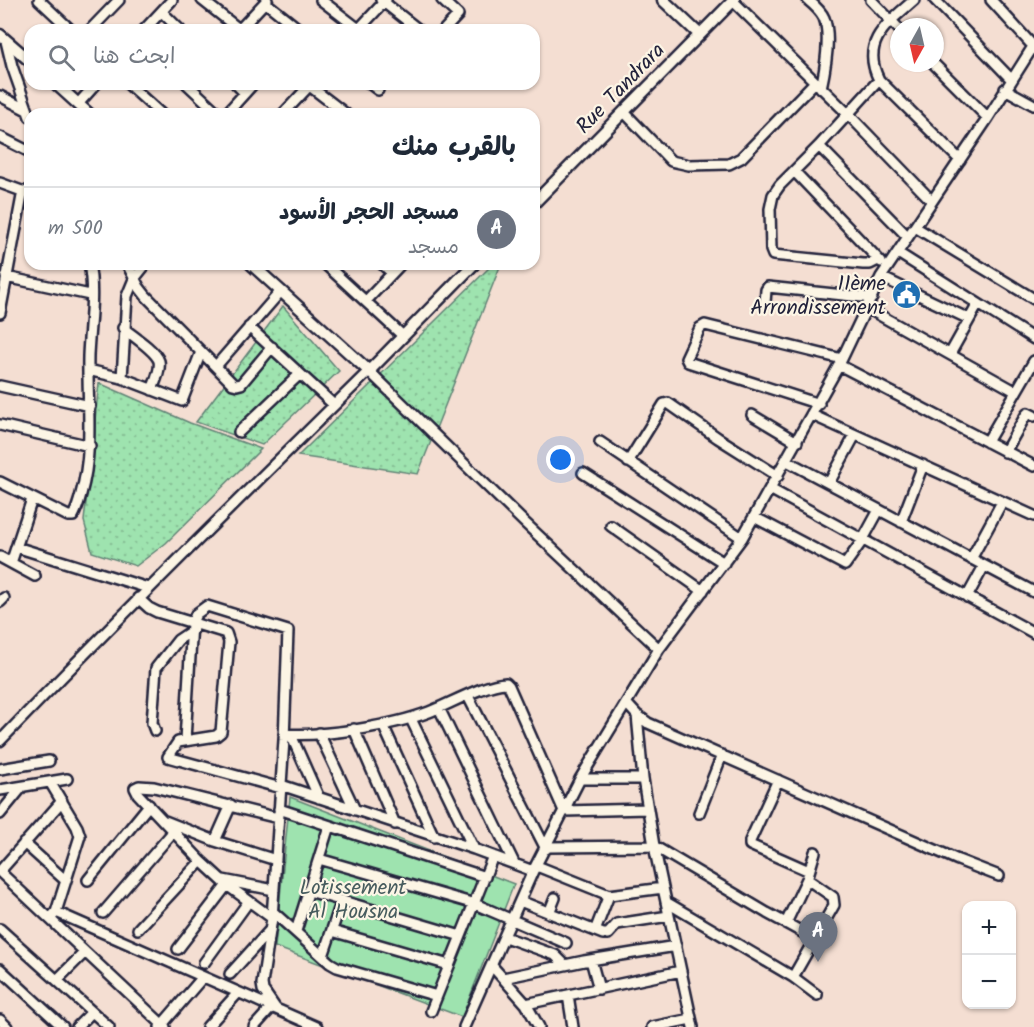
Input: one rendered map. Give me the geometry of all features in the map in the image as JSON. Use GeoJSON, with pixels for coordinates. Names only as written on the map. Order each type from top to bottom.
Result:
{"type":"FeatureCollection","features":[{"type":"Feature","properties":{"kind":"street"},"geometry":{"type":"LineString","coordinates":[[39,0],[65,24]]}},
{"type":"Feature","properties":{"kind":"street"},"geometry":{"type":"LineString","coordinates":[[96,24],[118,0]]}},
{"type":"Feature","properties":{"kind":"street"},"geometry":{"type":"LineString","coordinates":[[150,24],[172,0]]}},
{"type":"Feature","properties":{"kind":"street"},"geometry":{"type":"LineString","coordinates":[[202,0],[233,24]]}},
{"type":"Feature","properties":{"kind":"street"},"geometry":{"type":"LineString","coordinates":[[214,9],[222,0]]}},
{"type":"Feature","properties":{"kind":"street"},"geometry":{"type":"LineString","coordinates":[[321,0],[351,24]]}},
{"type":"Feature","properties":{"kind":"street"},"geometry":{"type":"LineString","coordinates":[[442,0],[458,15],[450,24]]}},
{"type":"Feature","properties":{"kind":"street"},"geometry":{"type":"LineString","coordinates":[[663,0],[699,34]]}},
{"type":"Feature","properties":{"kind":"street"},"geometry":{"type":"LineString","coordinates":[[734,0],[932,201]]}},
{"type":"Feature","properties":{"kind":"street","name":"Rue Tandrara"},"geometry":{"type":"LineString","coordinates":[[540,197],[734,0]]}},
{"type":"Feature","properties":{"kind":"street"},"geometry":{"type":"LineString","coordinates":[[624,112],[671,161],[689,165],[729,164],[741,158],[818,85],[825,72],[826,26],[824,16],[808,0]]}},
{"type":"Feature","properties":{"kind":"street"},"geometry":{"type":"LineString","coordinates":[[871,0],[890,20]]}},
{"type":"Feature","properties":{"kind":"street"},"geometry":{"type":"LineString","coordinates":[[894,18],[914,0]]}},
{"type":"Feature","properties":{"kind":"street"},"geometry":{"type":"LineString","coordinates":[[935,0],[1011,79]]}},
{"type":"Feature","properties":{"kind":"street"},"geometry":{"type":"LineString","coordinates":[[464,1027],[511,920],[580,780],[659,649],[742,538],[819,404],[881,277],[1034,45],[991,0]]}},
{"type":"Feature","properties":{"kind":"street"},"geometry":{"type":"LineString","coordinates":[[245,24],[266,1],[293,24]]}},
{"type":"Feature","properties":{"kind":"street"},"geometry":{"type":"LineString","coordinates":[[364,24],[384,1],[412,24]]}},
{"type":"Feature","properties":{"kind":"street"},"geometry":{"type":"LineString","coordinates":[[162,12],[174,24]]}},
{"type":"Feature","properties":{"kind":"street"},"geometry":{"type":"LineString","coordinates":[[890,22],[874,43],[872,60],[879,80],[960,160]]}},
{"type":"Feature","properties":{"kind":"street"},"geometry":{"type":"LineString","coordinates":[[3,38],[24,56]]}},
{"type":"Feature","properties":{"kind":"street"},"geometry":{"type":"LineString","coordinates":[[3,38],[27,108]]}},
{"type":"Feature","properties":{"kind":"street"},"geometry":{"type":"LineString","coordinates":[[942,72],[988,118]]}},
{"type":"Feature","properties":{"kind":"street"},"geometry":{"type":"LineString","coordinates":[[878,260],[870,264],[863,264],[773,255],[770,202],[780,185],[879,80]]}},
{"type":"Feature","properties":{"kind":"street"},"geometry":{"type":"LineString","coordinates":[[1005,89],[1034,105]]}},
{"type":"Feature","properties":{"kind":"street"},"geometry":{"type":"LineString","coordinates":[[63,90],[82,108]]}},
{"type":"Feature","properties":{"kind":"street"},"geometry":{"type":"LineString","coordinates":[[78,104],[91,90]]}},
{"type":"Feature","properties":{"kind":"street"},"geometry":{"type":"LineString","coordinates":[[135,90],[154,108]]}},
{"type":"Feature","properties":{"kind":"street"},"geometry":{"type":"LineString","coordinates":[[193,90],[213,108]]}},
{"type":"Feature","properties":{"kind":"street"},"geometry":{"type":"LineString","coordinates":[[242,90],[245,93]]}},
{"type":"Feature","properties":{"kind":"street"},"geometry":{"type":"LineString","coordinates":[[231,108],[248,90]]}},
{"type":"Feature","properties":{"kind":"street"},"geometry":{"type":"LineString","coordinates":[[288,108],[305,90]]}},
{"type":"Feature","properties":{"kind":"street"},"geometry":{"type":"LineString","coordinates":[[315,90],[338,108]]}},
{"type":"Feature","properties":{"kind":"street"},"geometry":{"type":"LineString","coordinates":[[0,96],[24,111]]}},
{"type":"Feature","properties":{"kind":"street"},"geometry":{"type":"LineString","coordinates":[[0,137],[24,149]]}},
{"type":"Feature","properties":{"kind":"street"},"geometry":{"type":"LineString","coordinates":[[819,146],[908,237]]}},
{"type":"Feature","properties":{"kind":"street"},"geometry":{"type":"LineString","coordinates":[[794,171],[878,260],[888,267]]}},
{"type":"Feature","properties":{"kind":"street"},"geometry":{"type":"LineString","coordinates":[[0,183],[24,192]]}},
{"type":"Feature","properties":{"kind":"street"},"geometry":{"type":"LineString","coordinates":[[0,313],[4,282],[24,201]]}},
{"type":"Feature","properties":{"kind":"street"},"geometry":{"type":"LineString","coordinates":[[915,227],[1034,299]]}},
{"type":"Feature","properties":{"kind":"street"},"geometry":{"type":"LineString","coordinates":[[898,253],[1034,339]]}},
{"type":"Feature","properties":{"kind":"street"},"geometry":{"type":"LineString","coordinates":[[0,482],[68,516],[74,514],[83,488],[90,446],[89,270]]}},
{"type":"Feature","properties":{"kind":"street"},"geometry":{"type":"LineString","coordinates":[[130,270],[146,296],[237,385],[272,347]]}},
{"type":"Feature","properties":{"kind":"street"},"geometry":{"type":"LineString","coordinates":[[122,378],[126,296],[141,270]]}},
{"type":"Feature","properties":{"kind":"street"},"geometry":{"type":"LineString","coordinates":[[258,270],[369,370],[524,522],[659,649]]}},
{"type":"Feature","properties":{"kind":"street"},"geometry":{"type":"LineString","coordinates":[[332,270],[403,336]]}},
{"type":"Feature","properties":{"kind":"street"},"geometry":{"type":"LineString","coordinates":[[389,270],[392,273]]}},
{"type":"Feature","properties":{"kind":"street"},"geometry":{"type":"LineString","coordinates":[[366,301],[395,270]]}},
{"type":"Feature","properties":{"kind":"street"},"geometry":{"type":"LineString","coordinates":[[0,741],[138,598],[191,548],[468,270]]}},
{"type":"Feature","properties":{"kind":"street"},"geometry":{"type":"LineString","coordinates":[[881,277],[969,319]]}},
{"type":"Feature","properties":{"kind":"street"},"geometry":{"type":"LineString","coordinates":[[4,282],[90,295]]}},
{"type":"Feature","properties":{"kind":"street"},"geometry":{"type":"LineString","coordinates":[[765,303],[768,287],[872,298]]}},
{"type":"Feature","properties":{"kind":"street"},"geometry":{"type":"LineString","coordinates":[[216,366],[281,291]]}},
{"type":"Feature","properties":{"kind":"street"},"geometry":{"type":"LineString","coordinates":[[950,354],[978,304]]}},
{"type":"Feature","properties":{"kind":"street"},"geometry":{"type":"LineString","coordinates":[[867,308],[1016,391]]}},
{"type":"Feature","properties":{"kind":"street"},"geometry":{"type":"LineString","coordinates":[[819,404],[688,362],[686,358],[700,328],[705,325],[841,362],[1034,466]]}},
{"type":"Feature","properties":{"kind":"street"},"geometry":{"type":"LineString","coordinates":[[249,327],[334,405]]}},
{"type":"Feature","properties":{"kind":"street"},"geometry":{"type":"LineString","coordinates":[[123,328],[159,360],[159,368],[152,390]]}},
{"type":"Feature","properties":{"kind":"street"},"geometry":{"type":"LineString","coordinates":[[88,370],[122,378],[183,400],[201,352]]}},
{"type":"Feature","properties":{"kind":"street"},"geometry":{"type":"LineString","coordinates":[[987,442],[1034,361]]}},
{"type":"Feature","properties":{"kind":"street"},"geometry":{"type":"LineString","coordinates":[[240,432],[300,374]]}},
{"type":"Feature","properties":{"kind":"street"},"geometry":{"type":"LineString","coordinates":[[0,386],[90,406]]}},
{"type":"Feature","properties":{"kind":"street"},"geometry":{"type":"LineString","coordinates":[[628,462],[664,404],[668,403],[778,476]]}},
{"type":"Feature","properties":{"kind":"street"},"geometry":{"type":"LineString","coordinates":[[1005,452],[1026,415],[1028,413],[1034,416]]}},
{"type":"Feature","properties":{"kind":"street"},"geometry":{"type":"LineString","coordinates":[[752,415],[797,442]]}},
{"type":"Feature","properties":{"kind":"street"},"geometry":{"type":"LineString","coordinates":[[812,415],[1034,516]]}},
{"type":"Feature","properties":{"kind":"street"},"geometry":{"type":"LineString","coordinates":[[0,425],[90,446]]}},
{"type":"Feature","properties":{"kind":"street"},"geometry":{"type":"LineString","coordinates":[[829,483],[855,435]]}},
{"type":"Feature","properties":{"kind":"street"},"geometry":{"type":"LineString","coordinates":[[600,442],[742,538]]}},
{"type":"Feature","properties":{"kind":"street"},"geometry":{"type":"LineString","coordinates":[[787,461],[1033,590]]}},
{"type":"Feature","properties":{"kind":"street"},"geometry":{"type":"LineString","coordinates":[[901,522],[923,465]]}},
{"type":"Feature","properties":{"kind":"street"},"geometry":{"type":"LineString","coordinates":[[582,473],[724,563]]}},
{"type":"Feature","properties":{"kind":"street"},"geometry":{"type":"LineString","coordinates":[[770,489],[862,541],[1034,631]]}},
{"type":"Feature","properties":{"kind":"street"},"geometry":{"type":"LineString","coordinates":[[11,563],[32,499]]}},
{"type":"Feature","properties":{"kind":"street"},"geometry":{"type":"LineString","coordinates":[[971,559],[1002,502]]}},
{"type":"Feature","properties":{"kind":"street"},"geometry":{"type":"LineString","coordinates":[[754,517],[842,564],[848,563],[879,510]]}},
{"type":"Feature","properties":{"kind":"street"},"geometry":{"type":"LineString","coordinates":[[610,526],[703,591]]}},
{"type":"Feature","properties":{"kind":"street"},"geometry":{"type":"LineString","coordinates":[[16,547],[148,588]]}},
{"type":"Feature","properties":{"kind":"street"},"geometry":{"type":"LineString","coordinates":[[0,557],[34,576]]}},
{"type":"Feature","properties":{"kind":"street"},"geometry":{"type":"LineString","coordinates":[[967,597],[984,566]]}},
{"type":"Feature","properties":{"kind":"street"},"geometry":{"type":"LineString","coordinates":[[138,598],[149,608],[192,627],[226,633],[229,642],[222,731],[216,736],[178,742],[168,757],[320,798],[609,895],[663,888]]}},
{"type":"Feature","properties":{"kind":"street"},"geometry":{"type":"LineString","coordinates":[[185,740],[192,627],[196,614],[205,606],[288,631],[287,735],[278,813],[272,915],[262,984],[274,1008]]}},
{"type":"Feature","properties":{"kind":"street"},"geometry":{"type":"LineString","coordinates":[[155,731],[152,723],[156,668],[178,640],[192,627]]}},
{"type":"Feature","properties":{"kind":"street"},"geometry":{"type":"LineString","coordinates":[[287,735],[354,729],[411,719],[506,682],[564,811]]}},
{"type":"Feature","properties":{"kind":"street"},"geometry":{"type":"LineString","coordinates":[[468,696],[547,848]]}},
{"type":"Feature","properties":{"kind":"street"},"geometry":{"type":"LineString","coordinates":[[626,703],[648,723],[999,876]]}},
{"type":"Feature","properties":{"kind":"street"},"geometry":{"type":"LineString","coordinates":[[439,708],[513,863]]}},
{"type":"Feature","properties":{"kind":"street"},"geometry":{"type":"LineString","coordinates":[[637,715],[643,779],[654,846],[692,1023],[652,1027]]}},
{"type":"Feature","properties":{"kind":"street"},"geometry":{"type":"LineString","coordinates":[[411,719],[474,849]]}},
{"type":"Feature","properties":{"kind":"street"},"geometry":{"type":"LineString","coordinates":[[383,725],[434,837]]}},
{"type":"Feature","properties":{"kind":"street"},"geometry":{"type":"LineString","coordinates":[[354,729],[395,824]]}},
{"type":"Feature","properties":{"kind":"street"},"geometry":{"type":"LineString","coordinates":[[319,733],[355,810]]}},
{"type":"Feature","properties":{"kind":"street"},"geometry":{"type":"LineString","coordinates":[[287,735],[320,798]]}},
{"type":"Feature","properties":{"kind":"street"},"geometry":{"type":"LineString","coordinates":[[699,813],[722,755]]}},
{"type":"Feature","properties":{"kind":"street"},"geometry":{"type":"LineString","coordinates":[[0,769],[49,761]]}},
{"type":"Feature","properties":{"kind":"street"},"geometry":{"type":"LineString","coordinates":[[0,790],[67,779]]}},
{"type":"Feature","properties":{"kind":"street"},"geometry":{"type":"LineString","coordinates":[[580,780],[643,779]]}},
{"type":"Feature","properties":{"kind":"street"},"geometry":{"type":"LineString","coordinates":[[778,780],[750,845],[808,875],[835,901],[793,977]]}},
{"type":"Feature","properties":{"kind":"street"},"geometry":{"type":"LineString","coordinates":[[50,782],[80,836],[53,915]]}},
{"type":"Feature","properties":{"kind":"street"},"geometry":{"type":"LineString","coordinates":[[0,813],[22,787]]}},
{"type":"Feature","properties":{"kind":"street"},"geometry":{"type":"LineString","coordinates":[[437,996],[346,970],[330,963],[296,931],[224,882],[173,832],[135,788],[154,787],[231,806],[278,813],[329,826],[485,877]]}},
{"type":"Feature","properties":{"kind":"street"},"geometry":{"type":"LineString","coordinates":[[62,801],[0,872],[53,915],[85,952],[163,1026],[203,977]]}},
{"type":"Feature","properties":{"kind":"street"},"geometry":{"type":"LineString","coordinates":[[88,880],[149,805]]}},
{"type":"Feature","properties":{"kind":"street"},"geometry":{"type":"LineString","coordinates":[[215,841],[231,806]]}},
{"type":"Feature","properties":{"kind":"street"},"geometry":{"type":"LineString","coordinates":[[564,811],[648,809]]}},
{"type":"Feature","properties":{"kind":"street"},"geometry":{"type":"LineString","coordinates":[[164,821],[215,841],[276,860]]}},
{"type":"Feature","properties":{"kind":"street"},"geometry":{"type":"LineString","coordinates":[[296,931],[329,826]]}},
{"type":"Feature","properties":{"kind":"street"},"geometry":{"type":"LineString","coordinates":[[103,912],[173,832]]}},
{"type":"Feature","properties":{"kind":"street"},"geometry":{"type":"LineString","coordinates":[[24,843],[65,880]]}},
{"type":"Feature","properties":{"kind":"street"},"geometry":{"type":"LineString","coordinates":[[547,848],[654,846],[815,939]]}},
{"type":"Feature","properties":{"kind":"street"},"geometry":{"type":"LineString","coordinates":[[786,923],[808,875],[815,852]]}},
{"type":"Feature","properties":{"kind":"street"},"geometry":{"type":"LineString","coordinates":[[431,1011],[493,856]]}},
{"type":"Feature","properties":{"kind":"street"},"geometry":{"type":"LineString","coordinates":[[319,859],[475,904],[566,943]]}},
{"type":"Feature","properties":{"kind":"street"},"geometry":{"type":"LineString","coordinates":[[138,929],[201,861]]}},
{"type":"Feature","properties":{"kind":"street"},"geometry":{"type":"LineString","coordinates":[[224,882],[274,890]]}},
{"type":"Feature","properties":{"kind":"street"},"geometry":{"type":"LineString","coordinates":[[178,949],[224,882]]}},
{"type":"Feature","properties":{"kind":"street"},"geometry":{"type":"LineString","coordinates":[[309,891],[461,936]]}},
{"type":"Feature","properties":{"kind":"street"},"geometry":{"type":"LineString","coordinates":[[595,931],[609,895]]}},
{"type":"Feature","properties":{"kind":"street"},"geometry":{"type":"LineString","coordinates":[[549,913],[555,898]]}},
{"type":"Feature","properties":{"kind":"street"},"geometry":{"type":"LineString","coordinates":[[323,956],[342,900]]}},
{"type":"Feature","properties":{"kind":"street"},"geometry":{"type":"LineString","coordinates":[[204,963],[249,901]]}},
{"type":"Feature","properties":{"kind":"street"},"geometry":{"type":"LineString","coordinates":[[520,902],[607,934],[615,924],[669,916]]}},
{"type":"Feature","properties":{"kind":"street"},"geometry":{"type":"LineString","coordinates":[[666,902],[793,977],[817,995]]}},
{"type":"Feature","properties":{"kind":"street"},"geometry":{"type":"LineString","coordinates":[[53,915],[274,1008],[304,1025],[317,1027]]}},
{"type":"Feature","properties":{"kind":"street"},"geometry":{"type":"LineString","coordinates":[[0,929],[109,1027]]}},
{"type":"Feature","properties":{"kind":"street"},"geometry":{"type":"LineString","coordinates":[[230,974],[270,930]]}},
{"type":"Feature","properties":{"kind":"street"},"geometry":{"type":"LineString","coordinates":[[332,931],[449,965]]}},
{"type":"Feature","properties":{"kind":"street"},"geometry":{"type":"LineString","coordinates":[[505,937],[555,955],[565,965]]}},
{"type":"Feature","properties":{"kind":"street"},"geometry":{"type":"LineString","coordinates":[[502,978],[676,946]]}},
{"type":"Feature","properties":{"kind":"street"},"geometry":{"type":"LineString","coordinates":[[57,980],[85,952]]}},
{"type":"Feature","properties":{"kind":"street"},"geometry":{"type":"LineString","coordinates":[[591,960],[599,989]]}},
{"type":"Feature","properties":{"kind":"street"},"geometry":{"type":"LineString","coordinates":[[492,966],[526,1004],[539,1027]]}},
{"type":"Feature","properties":{"kind":"street"},"geometry":{"type":"LineString","coordinates":[[0,969],[63,1027]]}},
{"type":"Feature","properties":{"kind":"street"},"geometry":{"type":"LineString","coordinates":[[526,1004],[681,971]]}},
{"type":"Feature","properties":{"kind":"street"},"geometry":{"type":"LineString","coordinates":[[207,1027],[237,994]]}},
{"type":"Feature","properties":{"kind":"street"},"geometry":{"type":"LineString","coordinates":[[568,995],[573,1027]]}},
{"type":"Feature","properties":{"kind":"street"},"geometry":{"type":"LineString","coordinates":[[254,1027],[274,1008]]}},
{"type":"Feature","properties":{"kind":"street"},"geometry":{"type":"LineString","coordinates":[[77,1027],[92,1012]]}},
{"type":"Feature","properties":{"kind":"street"},"geometry":{"type":"LineString","coordinates":[[0,1020],[8,1027]]}},
{"type":"Feature","properties":{"kind":"green space"},"geometry":{"type":"Polygon","coordinates":[[[487,270],[499,270],[418,474],[298,456],[487,270]]]}},
{"type":"Feature","properties":{"kind":"green space"},"geometry":{"type":"Polygon","coordinates":[[[283,306],[339,371],[262,445],[196,422],[283,306]]]}},
{"type":"Feature","properties":{"kind":"green space"},"geometry":{"type":"Polygon","coordinates":[[[99,383],[190,423],[261,449],[166,543],[136,566],[92,552],[84,521],[99,383]]]}},
{"type":"Feature","properties":{"kind":"green space","name":"Lotissement Al Housna"},"geometry":{"type":"Polygon","coordinates":[[[290,797],[514,884],[462,1017],[275,947],[290,797]]]}},
{"type":"Feature","properties":{"kind":"place","name":"11ème Arrondissement"},"geometry":{"type":"Point","coordinates":[907,295]}},
{"type":"Feature","properties":{"kind":"place","name":"مسجد الحجر الأسود"},"geometry":{"type":"Point","coordinates":[818,962]}}]}
